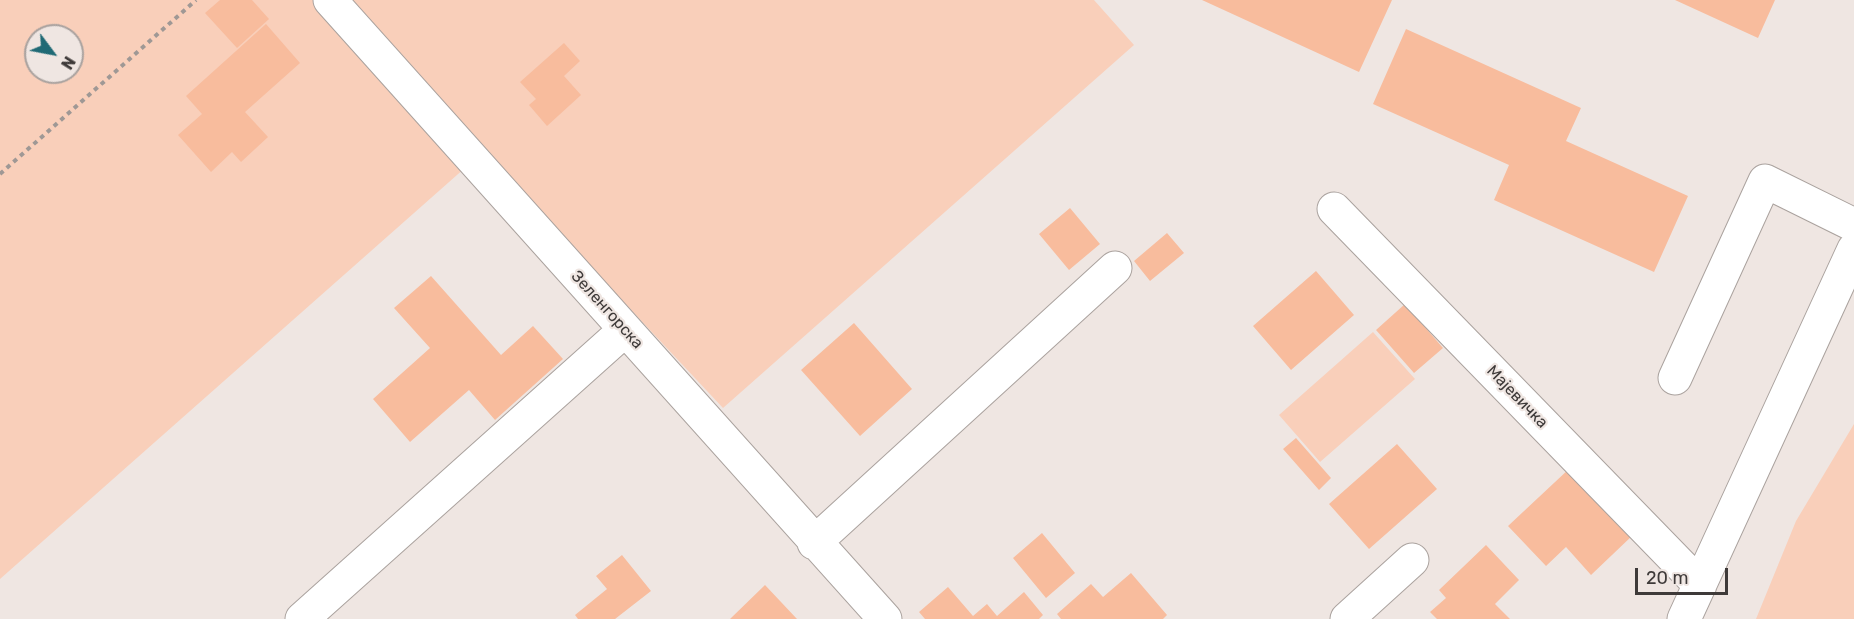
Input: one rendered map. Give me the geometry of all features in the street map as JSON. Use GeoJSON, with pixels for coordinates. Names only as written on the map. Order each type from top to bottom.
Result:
{"type":"FeatureCollection","features":[{"type":"Feature","properties":{"kind":"street","name":"Зеленгорска"},"geometry":{"type":"LineString","coordinates":[[330,0],[814,543],[885,619]]}},
{"type":"Feature","properties":{"kind":"street"},"geometry":{"type":"LineString","coordinates":[[1675,378],[1765,181],[1854,225]]}},
{"type":"Feature","properties":{"kind":"street","name":"Мајевичка"},"geometry":{"type":"LineString","coordinates":[[1334,209],[1700,585]]}},
{"type":"Feature","properties":{"kind":"street"},"geometry":{"type":"LineString","coordinates":[[1684,619],[1854,249]]}},
{"type":"Feature","properties":{"kind":"street"},"geometry":{"type":"LineString","coordinates":[[814,543],[1115,268]]}},
{"type":"Feature","properties":{"kind":"street"},"geometry":{"type":"LineString","coordinates":[[302,619],[626,330]]}},
{"type":"Feature","properties":{"kind":"street"},"geometry":{"type":"LineString","coordinates":[[1347,619],[1412,560]]}},
{"type":"Feature","properties":{"kind":"path"},"geometry":{"type":"LineString","coordinates":[[0,174],[196,0]]}},
{"type":"Feature","properties":{"kind":"shaded area"},"geometry":{"type":"Polygon","coordinates":[[[0,0],[1094,0],[1134,45],[723,408],[483,152],[0,579],[0,0]]]}},
{"type":"Feature","properties":{"kind":"shaded area"},"geometry":{"type":"Polygon","coordinates":[[[1373,332],[1415,379],[1320,462],[1279,415],[1373,332]]]}},
{"type":"Feature","properties":{"kind":"shaded area"},"geometry":{"type":"Polygon","coordinates":[[[1854,424],[1854,619],[1756,619],[1796,521],[1854,424]]]}},
{"type":"Feature","properties":{"kind":"building"},"geometry":{"type":"Polygon","coordinates":[[[220,0],[252,0],[269,19],[237,48],[205,13],[220,0]]]}},
{"type":"Feature","properties":{"kind":"building"},"geometry":{"type":"Polygon","coordinates":[[[1202,0],[1392,0],[1359,72],[1202,0]]]}},
{"type":"Feature","properties":{"kind":"building"},"geometry":{"type":"Polygon","coordinates":[[[1675,0],[1775,0],[1758,38],[1675,0]]]}},
{"type":"Feature","properties":{"kind":"building"},"geometry":{"type":"Polygon","coordinates":[[[266,24],[300,63],[245,112],[268,137],[241,162],[232,152],[211,172],[178,135],[202,114],[186,96],[266,24]]]}},
{"type":"Feature","properties":{"kind":"building"},"geometry":{"type":"Polygon","coordinates":[[[1406,29],[1581,108],[1566,141],[1688,196],[1654,272],[1494,200],[1509,165],[1373,104],[1406,29]]]}},
{"type":"Feature","properties":{"kind":"building"},"geometry":{"type":"Polygon","coordinates":[[[564,43],[580,61],[564,76],[581,95],[547,126],[529,105],[536,99],[520,82],[564,43]]]}},
{"type":"Feature","properties":{"kind":"building"},"geometry":{"type":"Polygon","coordinates":[[[1070,208],[1100,244],[1069,270],[1039,234],[1070,208]]]}},
{"type":"Feature","properties":{"kind":"building"},"geometry":{"type":"Polygon","coordinates":[[[1167,233],[1184,253],[1150,281],[1134,261],[1167,233]]]}},
{"type":"Feature","properties":{"kind":"building"},"geometry":{"type":"Polygon","coordinates":[[[1316,271],[1354,315],[1291,370],[1253,326],[1316,271]]]}},
{"type":"Feature","properties":{"kind":"building"},"geometry":{"type":"Polygon","coordinates":[[[431,276],[501,355],[533,326],[563,359],[495,420],[469,390],[410,442],[373,399],[430,348],[394,308],[431,276]]]}},
{"type":"Feature","properties":{"kind":"building"},"geometry":{"type":"Polygon","coordinates":[[[1405,304],[1443,348],[1414,373],[1376,330],[1405,304]]]}},
{"type":"Feature","properties":{"kind":"building"},"geometry":{"type":"Polygon","coordinates":[[[854,323],[912,389],[860,436],[801,370],[854,323]]]}},
{"type":"Feature","properties":{"kind":"building"},"geometry":{"type":"Polygon","coordinates":[[[1296,438],[1331,478],[1319,490],[1283,449],[1296,438]]]}},
{"type":"Feature","properties":{"kind":"building"},"geometry":{"type":"Polygon","coordinates":[[[1397,444],[1437,489],[1369,549],[1329,504],[1397,444]]]}},
{"type":"Feature","properties":{"kind":"building"},"geometry":{"type":"Polygon","coordinates":[[[1570,468],[1633,535],[1591,575],[1566,547],[1546,566],[1508,526],[1570,468]]]}},
{"type":"Feature","properties":{"kind":"building"},"geometry":{"type":"Polygon","coordinates":[[[1042,533],[1075,573],[1046,598],[1013,558],[1042,533]]]}},
{"type":"Feature","properties":{"kind":"building"},"geometry":{"type":"Polygon","coordinates":[[[1486,545],[1519,580],[1495,604],[1510,619],[1437,619],[1430,612],[1446,598],[1439,590],[1486,545]]]}},
{"type":"Feature","properties":{"kind":"building"},"geometry":{"type":"Polygon","coordinates":[[[622,555],[651,591],[615,619],[578,619],[575,615],[607,589],[596,576],[622,555]]]}},
{"type":"Feature","properties":{"kind":"building"},"geometry":{"type":"Polygon","coordinates":[[[1131,573],[1167,615],[1163,619],[1061,619],[1057,614],[1091,584],[1103,597],[1131,573]]]}},
{"type":"Feature","properties":{"kind":"building"},"geometry":{"type":"Polygon","coordinates":[[[765,585],[797,619],[730,619],[765,585]]]}},
{"type":"Feature","properties":{"kind":"building"},"geometry":{"type":"Polygon","coordinates":[[[948,587],[973,616],[987,604],[997,616],[1024,592],[1043,615],[1039,619],[925,619],[919,612],[948,587]]]}}]}
